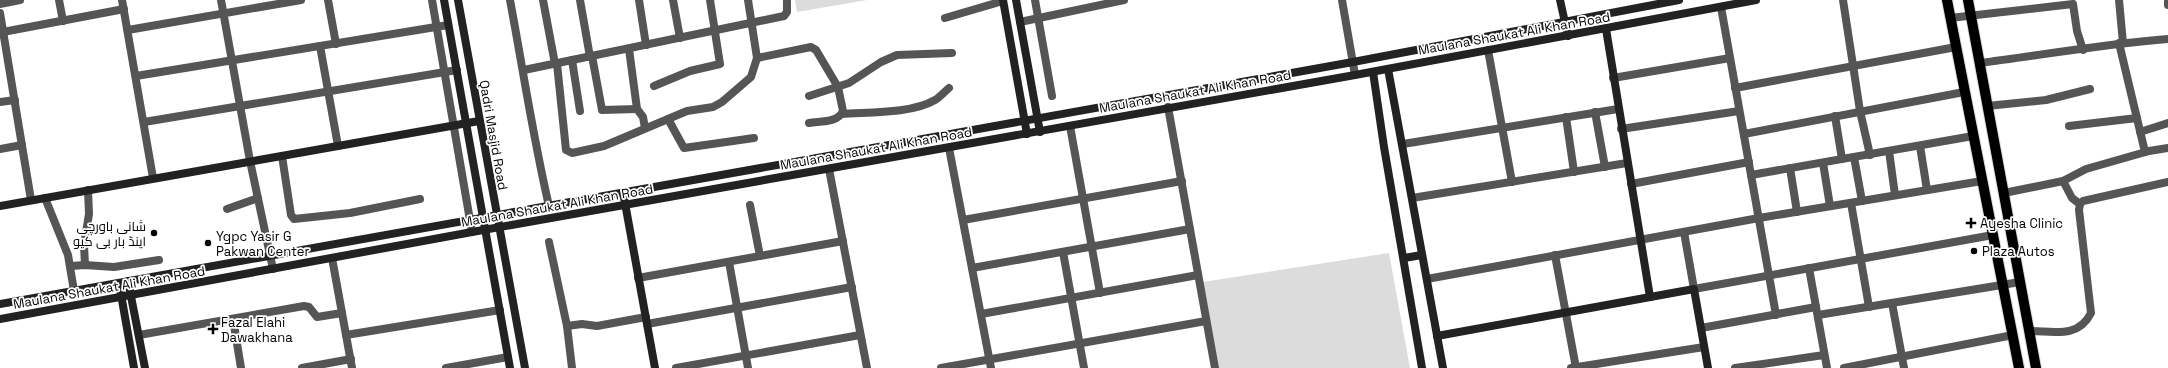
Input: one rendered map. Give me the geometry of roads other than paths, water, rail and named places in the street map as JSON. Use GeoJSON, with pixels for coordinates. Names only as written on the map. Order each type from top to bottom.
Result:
{"type":"FeatureCollection","features":[{"type":"Feature","properties":{"kind":"main road","name":"Qadri Masjid Road"},"geometry":{"type":"LineString","coordinates":[[444,0],[510,368]]}},
{"type":"Feature","properties":{"kind":"main road","name":"Qadri Masjid Road"},"geometry":{"type":"LineString","coordinates":[[458,0],[496,216],[525,368]]}},
{"type":"Feature","properties":{"kind":"main road"},"geometry":{"type":"LineString","coordinates":[[1003,0],[1027,134]]}},
{"type":"Feature","properties":{"kind":"main road"},"geometry":{"type":"LineString","coordinates":[[1016,0],[1040,132]]}},
{"type":"Feature","properties":{"kind":"main road"},"geometry":{"type":"LineString","coordinates":[[1560,0],[1568,36]]}},
{"type":"Feature","properties":{"kind":"main road","name":"Maulana Shaukat Ali Khan Road"},"geometry":{"type":"LineString","coordinates":[[0,304],[1353,62],[1679,0]]}},
{"type":"Feature","properties":{"kind":"main road","name":"Maulana Shaukat Ali Khan Road"},"geometry":{"type":"LineString","coordinates":[[0,319],[472,232],[1040,132],[1168,107],[1373,72],[1756,0]]}},
{"type":"Feature","properties":{"kind":"main road"},"geometry":{"type":"LineString","coordinates":[[1947,0],[2019,368]]}},
{"type":"Feature","properties":{"kind":"main road"},"geometry":{"type":"LineString","coordinates":[[1968,0],[2036,368]]}},
{"type":"Feature","properties":{"kind":"main road"},"geometry":{"type":"LineString","coordinates":[[1606,29],[1621,129],[1650,297]]}},
{"type":"Feature","properties":{"kind":"main road"},"geometry":{"type":"LineString","coordinates":[[1388,69],[1443,368]]}},
{"type":"Feature","properties":{"kind":"main road"},"geometry":{"type":"LineString","coordinates":[[1373,72],[1384,148],[1422,368]]}},
{"type":"Feature","properties":{"kind":"main road"},"geometry":{"type":"LineString","coordinates":[[0,206],[479,121]]}},
{"type":"Feature","properties":{"kind":"main road"},"geometry":{"type":"LineString","coordinates":[[623,192],[655,368]]}},
{"type":"Feature","properties":{"kind":"main road"},"geometry":{"type":"LineString","coordinates":[[1404,258],[1422,255]]}},
{"type":"Feature","properties":{"kind":"main road"},"geometry":{"type":"LineString","coordinates":[[128,281],[145,368]]}},
{"type":"Feature","properties":{"kind":"main road"},"geometry":{"type":"LineString","coordinates":[[119,283],[134,368]]}},
{"type":"Feature","properties":{"kind":"main road"},"geometry":{"type":"LineString","coordinates":[[1438,336],[1694,289],[1708,368]]}},
{"type":"Feature","properties":{"kind":"street"},"geometry":{"type":"LineString","coordinates":[[0,4],[20,0]]}},
{"type":"Feature","properties":{"kind":"street"},"geometry":{"type":"LineString","coordinates":[[59,0],[63,21]]}},
{"type":"Feature","properties":{"kind":"street"},"geometry":{"type":"LineString","coordinates":[[122,0],[153,178]]}},
{"type":"Feature","properties":{"kind":"street"},"geometry":{"type":"LineString","coordinates":[[221,0],[250,161],[273,269]]}},
{"type":"Feature","properties":{"kind":"street"},"geometry":{"type":"LineString","coordinates":[[128,30],[301,0]]}},
{"type":"Feature","properties":{"kind":"street"},"geometry":{"type":"LineString","coordinates":[[328,0],[336,44]]}},
{"type":"Feature","properties":{"kind":"street"},"geometry":{"type":"LineString","coordinates":[[432,0],[472,232]]}},
{"type":"Feature","properties":{"kind":"street"},"geometry":{"type":"LineString","coordinates":[[510,0],[524,70],[535,144],[548,206]]}},
{"type":"Feature","properties":{"kind":"street"},"geometry":{"type":"LineString","coordinates":[[543,0],[556,64],[566,150],[569,152],[604,146],[688,111],[713,106],[722,102],[751,77],[757,58],[748,0]]}},
{"type":"Feature","properties":{"kind":"street"},"geometry":{"type":"LineString","coordinates":[[580,0],[602,110],[615,108],[637,109]]}},
{"type":"Feature","properties":{"kind":"street"},"geometry":{"type":"LineString","coordinates":[[639,0],[646,45]]}},
{"type":"Feature","properties":{"kind":"street"},"geometry":{"type":"LineString","coordinates":[[673,0],[680,38]]}},
{"type":"Feature","properties":{"kind":"street"},"geometry":{"type":"LineString","coordinates":[[654,86],[690,71],[720,64],[710,0]]}},
{"type":"Feature","properties":{"kind":"street"},"geometry":{"type":"LineString","coordinates":[[524,70],[784,16],[787,12],[786,0]]}},
{"type":"Feature","properties":{"kind":"street"},"geometry":{"type":"LineString","coordinates":[[945,18],[1003,0]]}},
{"type":"Feature","properties":{"kind":"street"},"geometry":{"type":"LineString","coordinates":[[1035,0],[1052,96]]}},
{"type":"Feature","properties":{"kind":"street"},"geometry":{"type":"LineString","coordinates":[[1020,22],[1124,0]]}},
{"type":"Feature","properties":{"kind":"street"},"geometry":{"type":"LineString","coordinates":[[1342,0],[1355,75]]}},
{"type":"Feature","properties":{"kind":"street"},"geometry":{"type":"LineString","coordinates":[[1843,0],[1860,111],[1870,155]]}},
{"type":"Feature","properties":{"kind":"street"},"geometry":{"type":"LineString","coordinates":[[2119,0],[2121,43],[2145,152]]}},
{"type":"Feature","properties":{"kind":"street"},"geometry":{"type":"LineString","coordinates":[[2168,0],[2168,5]]}},
{"type":"Feature","properties":{"kind":"street"},"geometry":{"type":"LineString","coordinates":[[1950,18],[2073,2],[2077,31],[2083,50]]}},
{"type":"Feature","properties":{"kind":"street"},"geometry":{"type":"LineString","coordinates":[[1721,7],[1776,315]]}},
{"type":"Feature","properties":{"kind":"street"},"geometry":{"type":"LineString","coordinates":[[3,32],[124,9]]}},
{"type":"Feature","properties":{"kind":"street"},"geometry":{"type":"LineString","coordinates":[[0,13],[3,32],[3,54],[15,100],[31,200]]}},
{"type":"Feature","properties":{"kind":"street"},"geometry":{"type":"LineString","coordinates":[[136,76],[448,25]]}},
{"type":"Feature","properties":{"kind":"street"},"geometry":{"type":"LineString","coordinates":[[1980,63],[2083,50],[2121,43],[2168,39]]}},
{"type":"Feature","properties":{"kind":"street"},"geometry":{"type":"LineString","coordinates":[[320,46],[338,146]]}},
{"type":"Feature","properties":{"kind":"street"},"geometry":{"type":"LineString","coordinates":[[757,58],[813,47],[828,68],[838,87],[842,104],[842,114]]}},
{"type":"Feature","properties":{"kind":"street"},"geometry":{"type":"LineString","coordinates":[[1735,88],[1956,47]]}},
{"type":"Feature","properties":{"kind":"street"},"geometry":{"type":"LineString","coordinates":[[629,49],[637,109],[643,117],[645,128]]}},
{"type":"Feature","properties":{"kind":"street"},"geometry":{"type":"LineString","coordinates":[[1488,50],[1512,182]]}},
{"type":"Feature","properties":{"kind":"street"},"geometry":{"type":"LineString","coordinates":[[809,96],[838,87],[856,79],[881,62],[893,57],[904,54],[952,53]]}},
{"type":"Feature","properties":{"kind":"street"},"geometry":{"type":"LineString","coordinates":[[1613,78],[1730,58]]}},
{"type":"Feature","properties":{"kind":"street"},"geometry":{"type":"LineString","coordinates":[[572,60],[580,111]]}},
{"type":"Feature","properties":{"kind":"street"},"geometry":{"type":"LineString","coordinates":[[144,122],[457,70]]}},
{"type":"Feature","properties":{"kind":"street"},"geometry":{"type":"LineString","coordinates":[[808,123],[835,119],[842,114],[903,109],[920,105],[934,100],[949,88]]}},
{"type":"Feature","properties":{"kind":"street"},"geometry":{"type":"LineString","coordinates":[[1987,106],[2046,100],[2090,89]]}},
{"type":"Feature","properties":{"kind":"street"},"geometry":{"type":"LineString","coordinates":[[1744,134],[1964,92]]}},
{"type":"Feature","properties":{"kind":"street"},"geometry":{"type":"LineString","coordinates":[[0,102],[15,100]]}},
{"type":"Feature","properties":{"kind":"street"},"geometry":{"type":"LineString","coordinates":[[1168,107],[1215,368]]}},
{"type":"Feature","properties":{"kind":"street"},"geometry":{"type":"LineString","coordinates":[[1403,144],[1618,109]]}},
{"type":"Feature","properties":{"kind":"street"},"geometry":{"type":"LineString","coordinates":[[1621,129],[1739,111]]}},
{"type":"Feature","properties":{"kind":"street"},"geometry":{"type":"LineString","coordinates":[[1595,112],[1605,167]]}},
{"type":"Feature","properties":{"kind":"street"},"geometry":{"type":"LineString","coordinates":[[1835,116],[1842,159]]}},
{"type":"Feature","properties":{"kind":"street"},"geometry":{"type":"LineString","coordinates":[[1566,117],[1574,172]]}},
{"type":"Feature","properties":{"kind":"street"},"geometry":{"type":"LineString","coordinates":[[2069,126],[2137,118]]}},
{"type":"Feature","properties":{"kind":"street"},"geometry":{"type":"LineString","coordinates":[[668,119],[684,148],[754,138]]}},
{"type":"Feature","properties":{"kind":"street"},"geometry":{"type":"LineString","coordinates":[[2140,132],[2168,123]]}},
{"type":"Feature","properties":{"kind":"street"},"geometry":{"type":"LineString","coordinates":[[1070,126],[1100,293]]}},
{"type":"Feature","properties":{"kind":"street"},"geometry":{"type":"LineString","coordinates":[[1751,175],[1973,136]]}},
{"type":"Feature","properties":{"kind":"street"},"geometry":{"type":"LineString","coordinates":[[0,149],[22,145]]}},
{"type":"Feature","properties":{"kind":"street"},"geometry":{"type":"LineString","coordinates":[[1920,146],[1927,190]]}},
{"type":"Feature","properties":{"kind":"street"},"geometry":{"type":"LineString","coordinates":[[949,148],[991,368]]}},
{"type":"Feature","properties":{"kind":"street"},"geometry":{"type":"LineString","coordinates":[[2004,193],[2063,181],[2086,169],[2145,152],[2168,148]]}},
{"type":"Feature","properties":{"kind":"street"},"geometry":{"type":"LineString","coordinates":[[1889,151],[1895,195]]}},
{"type":"Feature","properties":{"kind":"street"},"geometry":{"type":"LineString","coordinates":[[282,156],[291,215],[294,219],[350,213],[420,200]]}},
{"type":"Feature","properties":{"kind":"street"},"geometry":{"type":"LineString","coordinates":[[1854,157],[1862,201]]}},
{"type":"Feature","properties":{"kind":"street"},"geometry":{"type":"LineString","coordinates":[[1631,184],[1749,162]]}},
{"type":"Feature","properties":{"kind":"street"},"geometry":{"type":"LineString","coordinates":[[1412,198],[1627,163]]}},
{"type":"Feature","properties":{"kind":"street"},"geometry":{"type":"LineString","coordinates":[[1823,163],[1830,206]]}},
{"type":"Feature","properties":{"kind":"street"},"geometry":{"type":"LineString","coordinates":[[1790,168],[1797,212]]}},
{"type":"Feature","properties":{"kind":"street"},"geometry":{"type":"LineString","coordinates":[[829,169],[867,368]]}},
{"type":"Feature","properties":{"kind":"street"},"geometry":{"type":"LineString","coordinates":[[963,220],[1182,181]]}},
{"type":"Feature","properties":{"kind":"street"},"geometry":{"type":"LineString","coordinates":[[1427,279],[1759,218],[1982,181]]}},
{"type":"Feature","properties":{"kind":"street"},"geometry":{"type":"LineString","coordinates":[[2063,181],[2072,198],[2080,204]]}},
{"type":"Feature","properties":{"kind":"street"},"geometry":{"type":"LineString","coordinates":[[2029,331],[2075,331],[2091,314],[2079,210],[2080,204],[2083,201],[2168,182]]}},
{"type":"Feature","properties":{"kind":"street"},"geometry":{"type":"LineString","coordinates":[[84,265],[84,245],[89,214],[88,190]]}},
{"type":"Feature","properties":{"kind":"street"},"geometry":{"type":"LineString","coordinates":[[45,198],[68,255],[74,291]]}},
{"type":"Feature","properties":{"kind":"street"},"geometry":{"type":"LineString","coordinates":[[227,209],[258,198]]}},
{"type":"Feature","properties":{"kind":"street"},"geometry":{"type":"LineString","coordinates":[[1851,203],[1869,307]]}},
{"type":"Feature","properties":{"kind":"street"},"geometry":{"type":"LineString","coordinates":[[750,205],[760,256]]}},
{"type":"Feature","properties":{"kind":"street"},"geometry":{"type":"LineString","coordinates":[[972,268],[1190,229]]}},
{"type":"Feature","properties":{"kind":"street"},"geometry":{"type":"LineString","coordinates":[[1684,232],[1694,289],[1993,235]]}},
{"type":"Feature","properties":{"kind":"street"},"geometry":{"type":"LineString","coordinates":[[638,278],[843,241]]}},
{"type":"Feature","properties":{"kind":"street"},"geometry":{"type":"LineString","coordinates":[[549,242],[567,326],[572,368]]}},
{"type":"Feature","properties":{"kind":"street"},"geometry":{"type":"LineString","coordinates":[[1063,252],[1084,368]]}},
{"type":"Feature","properties":{"kind":"street"},"geometry":{"type":"LineString","coordinates":[[1556,255],[1574,368],[1704,347]]}},
{"type":"Feature","properties":{"kind":"street"},"geometry":{"type":"LineString","coordinates":[[332,258],[352,368]]}},
{"type":"Feature","properties":{"kind":"street"},"geometry":{"type":"LineString","coordinates":[[70,266],[84,265],[114,267],[159,260]]}},
{"type":"Feature","properties":{"kind":"street"},"geometry":{"type":"LineString","coordinates":[[729,262],[748,368]]}},
{"type":"Feature","properties":{"kind":"street"},"geometry":{"type":"LineString","coordinates":[[1809,268],[1827,368]]}},
{"type":"Feature","properties":{"kind":"street"},"geometry":{"type":"LineString","coordinates":[[981,314],[1198,275]]}},
{"type":"Feature","properties":{"kind":"street"},"geometry":{"type":"LineString","coordinates":[[1701,328],[1776,315],[1869,307],[2020,282]]}},
{"type":"Feature","properties":{"kind":"street"},"geometry":{"type":"LineString","coordinates":[[567,326],[582,324],[597,326],[646,321],[737,308],[852,288]]}},
{"type":"Feature","properties":{"kind":"street"},"geometry":{"type":"LineString","coordinates":[[1892,303],[1904,368]]}},
{"type":"Feature","properties":{"kind":"street"},"geometry":{"type":"LineString","coordinates":[[139,335],[304,306],[309,307],[317,316],[342,313]]}},
{"type":"Feature","properties":{"kind":"street"},"geometry":{"type":"LineString","coordinates":[[346,335],[500,310]]}},
{"type":"Feature","properties":{"kind":"street"},"geometry":{"type":"LineString","coordinates":[[233,319],[241,368]]}},
{"type":"Feature","properties":{"kind":"street"},"geometry":{"type":"LineString","coordinates":[[941,368],[962,366],[989,359],[1206,321]]}},
{"type":"Feature","properties":{"kind":"street"},"geometry":{"type":"LineString","coordinates":[[676,368],[860,334]]}},
{"type":"Feature","properties":{"kind":"street"},"geometry":{"type":"LineString","coordinates":[[1844,368],[2013,334]]}},
{"type":"Feature","properties":{"kind":"street"},"geometry":{"type":"LineString","coordinates":[[1735,368],[1824,355]]}},
{"type":"Feature","properties":{"kind":"street"},"geometry":{"type":"LineString","coordinates":[[446,368],[508,357]]}},
{"type":"Feature","properties":{"kind":"street"},"geometry":{"type":"LineString","coordinates":[[302,368],[351,359]]}},
{"type":"Feature","properties":{"kind":"place","name":"Ayesha Clinic"},"geometry":{"type":"Point","coordinates":[1971,223]}},
{"type":"Feature","properties":{"kind":"place","name":"شانی باورچی اینڈ بار بی کیو"},"geometry":{"type":"Point","coordinates":[154,233]}},
{"type":"Feature","properties":{"kind":"place","name":"Ygpc Yasir G Pakwan Center"},"geometry":{"type":"Point","coordinates":[208,243]}},
{"type":"Feature","properties":{"kind":"place","name":"Plaza Autos"},"geometry":{"type":"Point","coordinates":[1974,251]}},
{"type":"Feature","properties":{"kind":"place","name":"Fazal Elahi Dawakhana"},"geometry":{"type":"Point","coordinates":[213,329]}}]}
